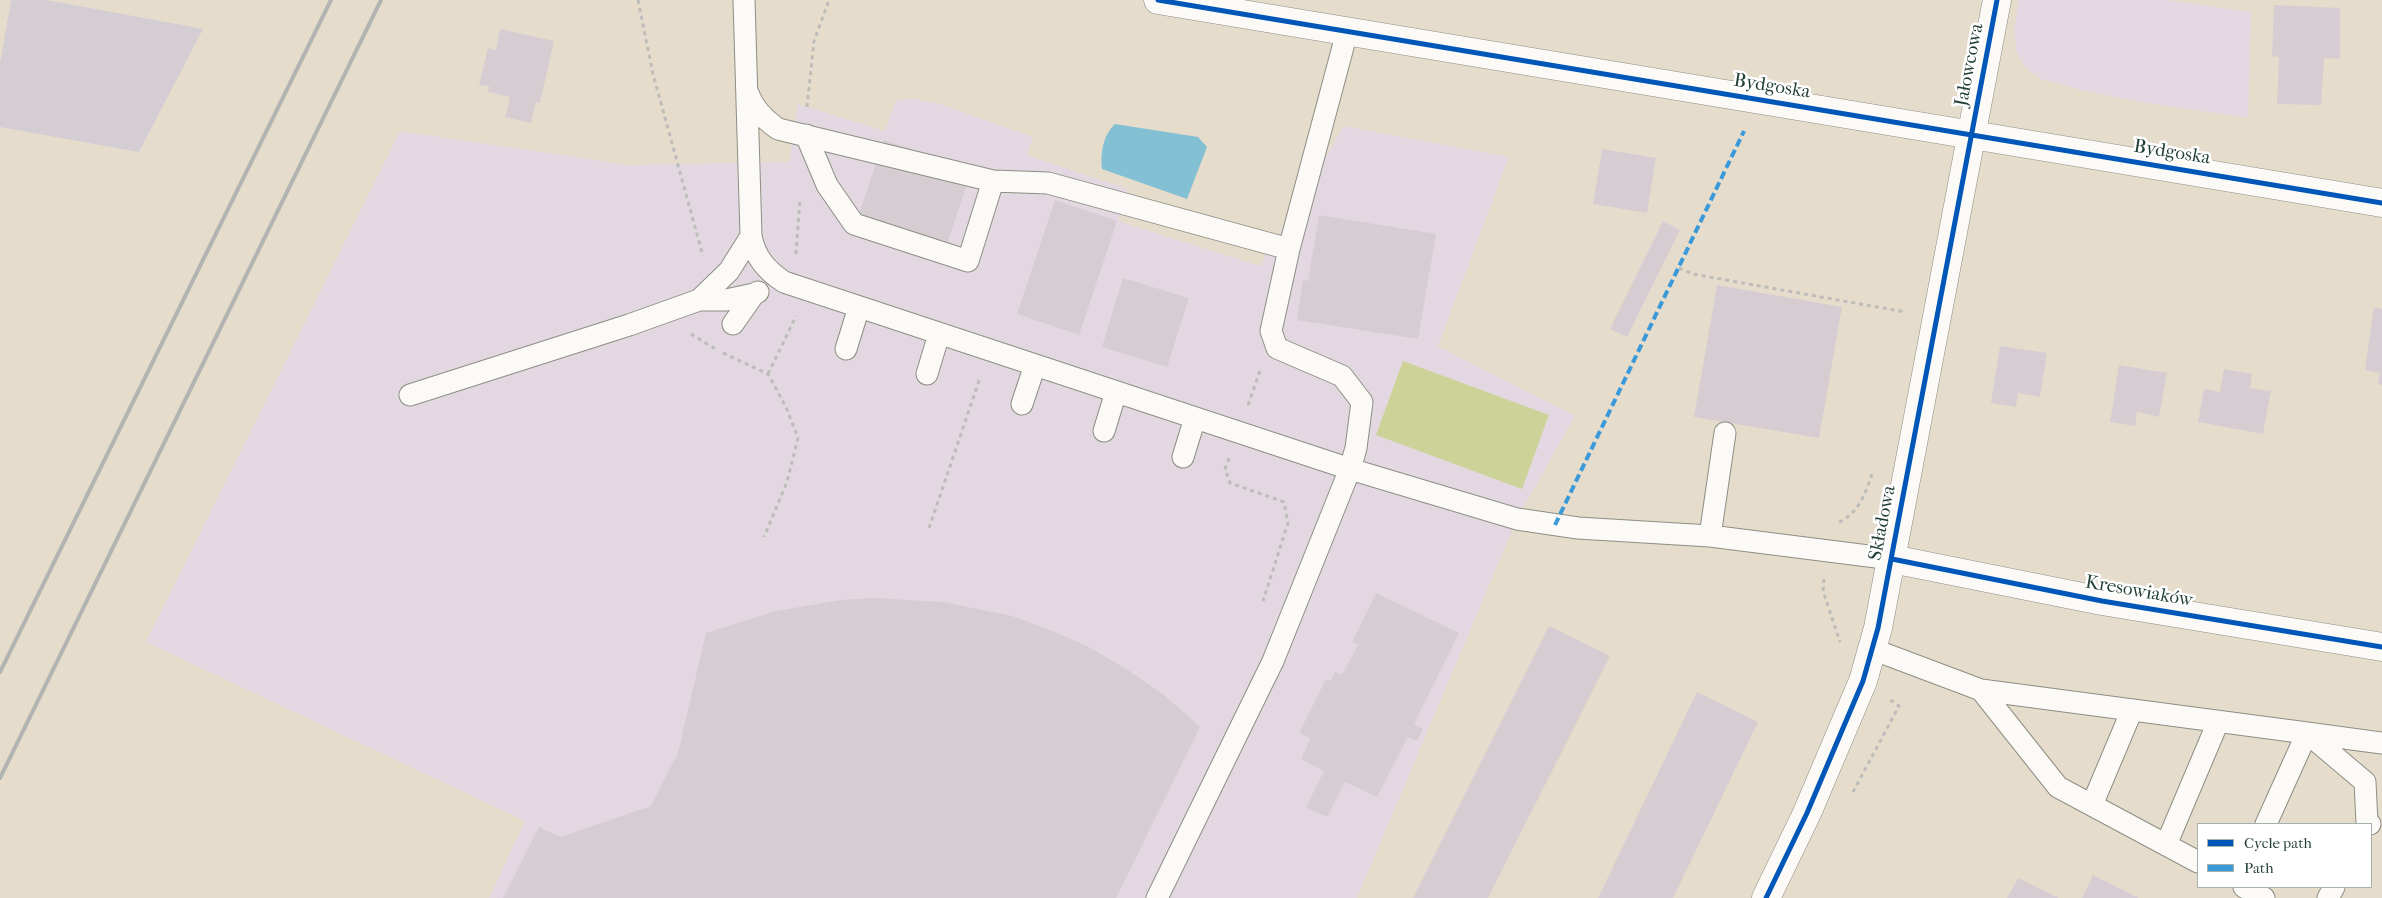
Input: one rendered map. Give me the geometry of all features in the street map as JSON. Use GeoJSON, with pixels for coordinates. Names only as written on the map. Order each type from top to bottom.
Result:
{"type":"FeatureCollection","features":[{"type":"Feature","properties":{"kind":"street","name":"Bydgoska"},"geometry":{"type":"LineString","coordinates":[[1158,0],[2382,203]]}},
{"type":"Feature","properties":{"kind":"street","name":"Jałowcowa"},"geometry":{"type":"LineString","coordinates":[[1972,136],[1997,0]]}},
{"type":"Feature","properties":{"kind":"street","name":"Składowa"},"geometry":{"type":"LineString","coordinates":[[1766,898],[1807,813],[1863,681],[1872,648],[1892,558],[1972,136]]}},
{"type":"Feature","properties":{"kind":"street","name":"Kresowiaków"},"geometry":{"type":"LineString","coordinates":[[1892,558],[2102,601],[2382,647]]}},
{"type":"Feature","properties":{"kind":"lane"},"geometry":{"type":"LineString","coordinates":[[744,0],[751,236],[758,257],[768,270],[784,282],[1350,469],[1517,519],[1578,528],[1710,536],[1892,558]]}},
{"type":"Feature","properties":{"kind":"lane"},"geometry":{"type":"LineString","coordinates":[[1157,898],[1273,661],[1350,469],[1356,448],[1362,402],[1342,376],[1277,348],[1271,331],[1289,250],[1347,32]]}},
{"type":"Feature","properties":{"kind":"lane"},"geometry":{"type":"LineString","coordinates":[[746,89],[751,102],[764,119],[778,128],[993,180],[1048,183],[1289,250]]}},
{"type":"Feature","properties":{"kind":"lane"},"geometry":{"type":"LineString","coordinates":[[748,161],[750,147],[763,133],[778,128]]}},
{"type":"Feature","properties":{"kind":"lane"},"geometry":{"type":"LineString","coordinates":[[806,135],[827,185],[854,224],[968,261],[993,180]]}},
{"type":"Feature","properties":{"kind":"lane"},"geometry":{"type":"LineString","coordinates":[[699,300],[729,271],[751,236]]}},
{"type":"Feature","properties":{"kind":"lane"},"geometry":{"type":"LineString","coordinates":[[410,395],[629,325],[699,300],[726,300],[754,294],[784,282]]}},
{"type":"Feature","properties":{"kind":"lane"},"geometry":{"type":"LineString","coordinates":[[733,324],[754,294]]}},
{"type":"Feature","properties":{"kind":"lane"},"geometry":{"type":"LineString","coordinates":[[846,349],[859,307]]}},
{"type":"Feature","properties":{"kind":"lane"},"geometry":{"type":"LineString","coordinates":[[927,374],[939,334]]}},
{"type":"Feature","properties":{"kind":"lane"},"geometry":{"type":"LineString","coordinates":[[1022,404],[1035,365]]}},
{"type":"Feature","properties":{"kind":"lane"},"geometry":{"type":"LineString","coordinates":[[1104,431],[1116,392]]}},
{"type":"Feature","properties":{"kind":"lane"},"geometry":{"type":"LineString","coordinates":[[1183,457],[1195,418]]}},
{"type":"Feature","properties":{"kind":"lane"},"geometry":{"type":"LineString","coordinates":[[1710,536],[1725,433]]}},
{"type":"Feature","properties":{"kind":"lane"},"geometry":{"type":"LineString","coordinates":[[1872,648],[1981,690],[2382,743]]}},
{"type":"Feature","properties":{"kind":"lane"},"geometry":{"type":"LineString","coordinates":[[1981,690],[2058,787],[2197,861]]}},
{"type":"Feature","properties":{"kind":"lane"},"geometry":{"type":"LineString","coordinates":[[2092,805],[2132,710]]}},
{"type":"Feature","properties":{"kind":"lane"},"geometry":{"type":"LineString","coordinates":[[2166,845],[2218,722]]}},
{"type":"Feature","properties":{"kind":"lane"},"geometry":{"type":"LineString","coordinates":[[2266,823],[2307,733]]}},
{"type":"Feature","properties":{"kind":"lane"},"geometry":{"type":"LineString","coordinates":[[2307,733],[2365,782],[2371,823]]}},
{"type":"Feature","properties":{"kind":"lane"},"geometry":{"type":"LineString","coordinates":[[2246,888],[2264,898]]}},
{"type":"Feature","properties":{"kind":"path"},"geometry":{"type":"LineString","coordinates":[[1679,268],[1693,274],[1912,313]]}},
{"type":"Feature","properties":{"kind":"path"},"geometry":{"type":"LineString","coordinates":[[768,374],[808,290]]}},
{"type":"Feature","properties":{"kind":"path"},"geometry":{"type":"LineString","coordinates":[[1261,607],[1288,524],[1284,502],[1230,483],[1225,469],[1260,372],[1277,348]]}},
{"type":"Feature","properties":{"kind":"path"},"geometry":{"type":"LineString","coordinates":[[929,528],[989,350]]}},
{"type":"Feature","properties":{"kind":"path"},"geometry":{"type":"LineString","coordinates":[[1828,550],[1823,591],[1846,658],[1843,670],[1863,681]]}},
{"type":"Feature","properties":{"kind":"shaded area"},"geometry":{"type":"Polygon","coordinates":[[[11,0],[47,0],[203,29],[139,152],[0,127],[0,64],[11,0]]]}},
{"type":"Feature","properties":{"kind":"shaded area"},"geometry":{"type":"Polygon","coordinates":[[[2019,0],[2166,0],[2251,12],[2248,118],[2141,102],[2085,91],[2041,79],[2025,67],[2017,53],[2014,29],[2019,0]]]}},
{"type":"Feature","properties":{"kind":"shaded area"},"geometry":{"type":"Polygon","coordinates":[[[915,99],[940,104],[1033,137],[1027,155],[1127,189],[1118,221],[1260,266],[1344,126],[1509,157],[1438,346],[1575,416],[1517,519],[1357,898],[489,898],[525,821],[146,642],[400,131],[629,165],[789,162],[798,104],[885,131],[896,100],[915,99]]]}},
{"type":"Feature","properties":{"kind":"green space"},"geometry":{"type":"Polygon","coordinates":[[[1403,361],[1549,415],[1522,489],[1376,435],[1403,361]]]}},
{"type":"Feature","properties":{"kind":"water"},"geometry":{"type":"Polygon","coordinates":[[[1115,124],[1198,137],[1207,147],[1187,199],[1102,169],[1103,145],[1115,124]]]}},
{"type":"Feature","properties":{"kind":"building"},"geometry":{"type":"Polygon","coordinates":[[[2274,5],[2340,8],[2340,59],[2324,58],[2321,105],[2277,104],[2279,57],[2272,56],[2274,5]]]}},
{"type":"Feature","properties":{"kind":"building"},"geometry":{"type":"Polygon","coordinates":[[[500,29],[554,41],[540,103],[536,102],[531,123],[505,117],[510,97],[488,92],[489,86],[479,85],[488,48],[496,50],[500,29]]]}},
{"type":"Feature","properties":{"kind":"building"},"geometry":{"type":"Polygon","coordinates":[[[884,140],[972,169],[942,259],[854,229],[884,140]]]}},
{"type":"Feature","properties":{"kind":"building"},"geometry":{"type":"Polygon","coordinates":[[[1602,149],[1656,158],[1647,213],[1593,204],[1602,149]]]}},
{"type":"Feature","properties":{"kind":"building"},"geometry":{"type":"Polygon","coordinates":[[[1055,200],[1117,221],[1079,335],[1017,314],[1055,200]]]}},
{"type":"Feature","properties":{"kind":"building"},"geometry":{"type":"Polygon","coordinates":[[[1319,215],[1436,234],[1418,339],[1297,320],[1303,280],[1308,281],[1319,215]]]}},
{"type":"Feature","properties":{"kind":"building"},"geometry":{"type":"Polygon","coordinates":[[[1663,221],[1680,230],[1627,337],[1610,329],[1663,221]]]}},
{"type":"Feature","properties":{"kind":"building"},"geometry":{"type":"Polygon","coordinates":[[[1123,278],[1189,298],[1167,367],[1102,347],[1123,278]]]}},
{"type":"Feature","properties":{"kind":"building"},"geometry":{"type":"Polygon","coordinates":[[[1717,285],[1842,307],[1819,438],[1694,417],[1717,285]]]}},
{"type":"Feature","properties":{"kind":"building"},"geometry":{"type":"Polygon","coordinates":[[[2374,307],[2382,309],[2382,385],[2378,384],[2380,373],[2365,370],[2374,307]]]}},
{"type":"Feature","properties":{"kind":"building"},"geometry":{"type":"Polygon","coordinates":[[[2000,346],[2047,353],[2040,397],[2018,393],[2016,407],[1991,403],[2000,346]]]}},
{"type":"Feature","properties":{"kind":"building"},"geometry":{"type":"Polygon","coordinates":[[[2119,365],[2167,373],[2159,417],[2137,412],[2135,426],[2110,422],[2119,365]]]}},
{"type":"Feature","properties":{"kind":"building"},"geometry":{"type":"Polygon","coordinates":[[[2224,369],[2252,374],[2250,388],[2271,390],[2263,434],[2198,422],[2204,389],[2220,392],[2224,369]]]}},
{"type":"Feature","properties":{"kind":"building"},"geometry":{"type":"Polygon","coordinates":[[[1376,593],[1459,633],[1414,724],[1423,729],[1417,741],[1408,737],[1377,797],[1345,782],[1327,817],[1306,807],[1324,771],[1301,759],[1311,738],[1299,733],[1326,679],[1331,681],[1335,672],[1342,675],[1358,645],[1352,642],[1376,593]]]}},
{"type":"Feature","properties":{"kind":"building"},"geometry":{"type":"Polygon","coordinates":[[[874,598],[943,602],[1012,616],[1050,630],[1087,646],[1125,668],[1164,695],[1200,727],[1116,898],[503,898],[539,827],[560,837],[651,806],[678,753],[706,633],[776,611],[841,600],[874,598]]]}},
{"type":"Feature","properties":{"kind":"building"},"geometry":{"type":"Polygon","coordinates":[[[1549,626],[1610,656],[1488,898],[1413,898],[1549,626]]]}},
{"type":"Feature","properties":{"kind":"building"},"geometry":{"type":"Polygon","coordinates":[[[1697,692],[1758,722],[1673,898],[1598,898],[1697,692]]]}},
{"type":"Feature","properties":{"kind":"building"},"geometry":{"type":"Polygon","coordinates":[[[2093,875],[2139,898],[2082,898],[2093,875]]]}},
{"type":"Feature","properties":{"kind":"building"},"geometry":{"type":"Polygon","coordinates":[[[2018,878],[2059,898],[2007,898],[2018,878]]]}},
{"type":"Feature","properties":{"kind":"railway"},"geometry":{"type":"LineString","coordinates":[[0,672],[331,0]]}},
{"type":"Feature","properties":{"kind":"railway"},"geometry":{"type":"LineString","coordinates":[[0,778],[381,0]]}},
{"type":"Feature","properties":{"kind":"marked path"},"geometry":{"type":"LineString","coordinates":[[1555,525],[1744,131]]}},
{"type":"Feature","properties":{"kind":"cycle path"},"geometry":{"type":"LineString","coordinates":[[1158,0],[2382,203]]}},
{"type":"Feature","properties":{"kind":"cycle path"},"geometry":{"type":"LineString","coordinates":[[1766,898],[1807,813],[1863,681],[1878,628],[1997,0]]}},
{"type":"Feature","properties":{"kind":"cycle path"},"geometry":{"type":"LineString","coordinates":[[1892,559],[2102,601],[2382,647]]}}]}
